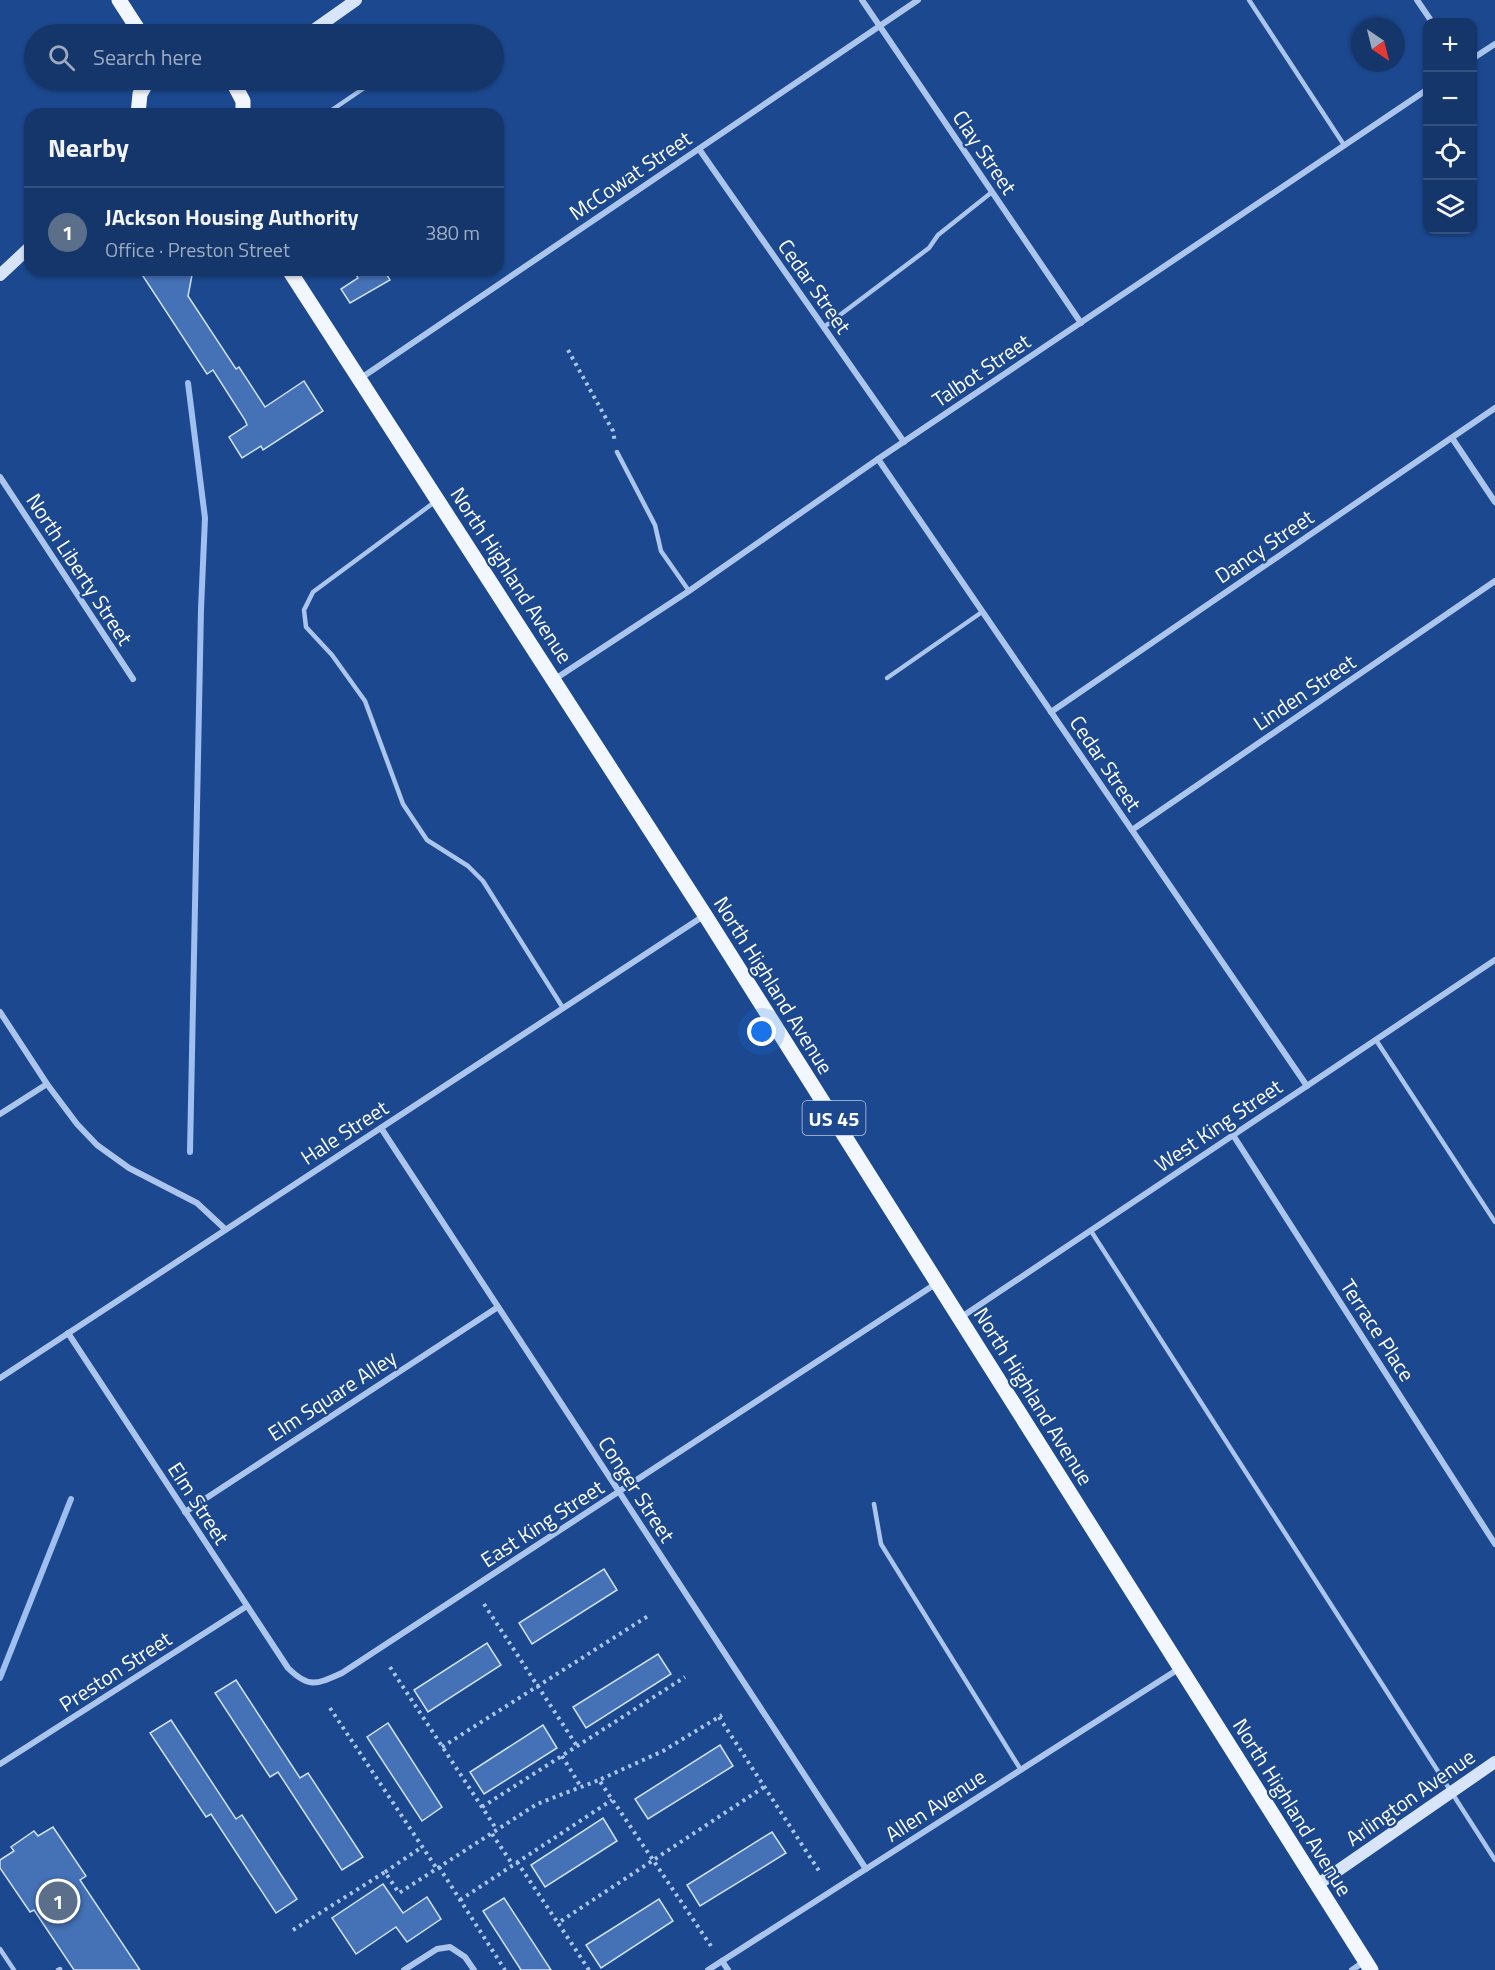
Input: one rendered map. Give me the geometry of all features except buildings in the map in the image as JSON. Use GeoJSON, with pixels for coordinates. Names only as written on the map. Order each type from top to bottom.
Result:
{"type":"FeatureCollection","features":[{"type":"Feature","properties":{"kind":"main road"},"geometry":{"type":"LineString","coordinates":[[119,0],[135,24]]}},
{"type":"Feature","properties":{"kind":"main road"},"geometry":{"type":"LineString","coordinates":[[139,108],[142,90]]}},
{"type":"Feature","properties":{"kind":"main road"},"geometry":{"type":"LineString","coordinates":[[240,90],[243,108]]}},
{"type":"Feature","properties":{"kind":"main road","name":"North Highland Avenue"},"geometry":{"type":"LineString","coordinates":[[293,276],[361,378],[705,915],[1368,1966]]}},
{"type":"Feature","properties":{"kind":"street"},"geometry":{"type":"LineString","coordinates":[[322,24],[356,0]]}},
{"type":"Feature","properties":{"kind":"street","name":"Clay Street"},"geometry":{"type":"LineString","coordinates":[[861,0],[1081,323]]}},
{"type":"Feature","properties":{"kind":"street","name":"McCowat Street"},"geometry":{"type":"LineString","coordinates":[[361,378],[918,0]]}},
{"type":"Feature","properties":{"kind":"street"},"geometry":{"type":"LineString","coordinates":[[1417,0],[1429,18]]}},
{"type":"Feature","properties":{"kind":"street"},"geometry":{"type":"LineString","coordinates":[[1477,56],[1495,44]]}},
{"type":"Feature","properties":{"kind":"street","name":"Talbot Street"},"geometry":{"type":"LineString","coordinates":[[554,679],[689,591],[878,459],[1423,92]]}},
{"type":"Feature","properties":{"kind":"street","name":"Cedar Street"},"geometry":{"type":"LineString","coordinates":[[699,149],[904,442]]}},
{"type":"Feature","properties":{"kind":"street"},"geometry":{"type":"LineString","coordinates":[[0,275],[24,253]]}},
{"type":"Feature","properties":{"kind":"street","name":"Dancy Street"},"geometry":{"type":"LineString","coordinates":[[1051,712],[1495,408]]}},
{"type":"Feature","properties":{"kind":"street"},"geometry":{"type":"LineString","coordinates":[[1452,438],[1495,501]]}},
{"type":"Feature","properties":{"kind":"street","name":"Cedar Street"},"geometry":{"type":"LineString","coordinates":[[878,459],[1307,1086]]}},
{"type":"Feature","properties":{"kind":"street","name":"North Liberty Street"},"geometry":{"type":"LineString","coordinates":[[0,477],[133,679]]}},
{"type":"Feature","properties":{"kind":"street","name":"Linden Street"},"geometry":{"type":"LineString","coordinates":[[1132,830],[1495,581]]}},
{"type":"Feature","properties":{"kind":"street","name":"Hale Street"},"geometry":{"type":"LineString","coordinates":[[0,1378],[705,915]]}},
{"type":"Feature","properties":{"kind":"street","name":"West King Street"},"geometry":{"type":"LineString","coordinates":[[960,1318],[1495,960]]}},
{"type":"Feature","properties":{"kind":"street"},"geometry":{"type":"LineString","coordinates":[[0,1012],[47,1084],[77,1124],[97,1145],[129,1168],[197,1203],[225,1229]]}},
{"type":"Feature","properties":{"kind":"street"},"geometry":{"type":"LineString","coordinates":[[0,1114],[47,1084]]}},
{"type":"Feature","properties":{"kind":"street","name":"Conger Street"},"geometry":{"type":"LineString","coordinates":[[381,1128],[866,1869]]}},
{"type":"Feature","properties":{"kind":"street","name":"Terrace Place"},"geometry":{"type":"LineString","coordinates":[[1233,1135],[1495,1544]]}},
{"type":"Feature","properties":{"kind":"street","name":"East King Street"},"geometry":{"type":"LineString","coordinates":[[310,1684],[342,1673],[938,1283]]}},
{"type":"Feature","properties":{"kind":"street","name":"Elm Square Alley"},"geometry":{"type":"LineString","coordinates":[[185,1512],[498,1307]]}},
{"type":"Feature","properties":{"kind":"street","name":"Elm Street"},"geometry":{"type":"LineString","coordinates":[[68,1333],[288,1668],[300,1680],[310,1684]]}},
{"type":"Feature","properties":{"kind":"street","name":"Preston Street"},"geometry":{"type":"LineString","coordinates":[[0,1764],[247,1606]]}},
{"type":"Feature","properties":{"kind":"street","name":"Allen Avenue"},"geometry":{"type":"LineString","coordinates":[[708,1970],[1181,1668]]}},
{"type":"Feature","properties":{"kind":"street","name":"Arlington Avenue"},"geometry":{"type":"LineString","coordinates":[[1317,1885],[1495,1762]]}},
{"type":"Feature","properties":{"kind":"street"},"geometry":{"type":"LineString","coordinates":[[404,1970],[437,1949],[450,1947],[465,1957],[474,1970]]}},
{"type":"Feature","properties":{"kind":"street"},"geometry":{"type":"LineString","coordinates":[[722,1961],[728,1970]]}},
{"type":"Feature","properties":{"kind":"street"},"geometry":{"type":"LineString","coordinates":[[1352,1970],[1368,1966]]}},
{"type":"Feature","properties":{"kind":"lane"},"geometry":{"type":"LineString","coordinates":[[1249,0],[1344,146]]}},
{"type":"Feature","properties":{"kind":"lane"},"geometry":{"type":"LineString","coordinates":[[328,20],[331,24]]}},
{"type":"Feature","properties":{"kind":"lane"},"geometry":{"type":"LineString","coordinates":[[335,108],[361,90]]}},
{"type":"Feature","properties":{"kind":"lane"},"geometry":{"type":"LineString","coordinates":[[824,327],[929,248],[938,235],[992,192]]}},
{"type":"Feature","properties":{"kind":"lane"},"geometry":{"type":"LineString","coordinates":[[617,452],[655,525],[661,550],[689,591]]}},
{"type":"Feature","properties":{"kind":"lane"},"geometry":{"type":"LineString","coordinates":[[438,500],[313,592],[304,610],[306,627],[332,655],[365,700],[403,804],[427,840],[468,866],[483,881],[563,1008]]}},
{"type":"Feature","properties":{"kind":"lane"},"geometry":{"type":"LineString","coordinates":[[887,678],[982,612]]}},
{"type":"Feature","properties":{"kind":"lane"},"geometry":{"type":"LineString","coordinates":[[1376,1040],[1495,1222]]}},
{"type":"Feature","properties":{"kind":"lane"},"geometry":{"type":"LineString","coordinates":[[1091,1231],[1495,1860]]}},
{"type":"Feature","properties":{"kind":"lane"},"geometry":{"type":"LineString","coordinates":[[874,1504],[881,1544],[1021,1770]]}},
{"type":"Feature","properties":{"kind":"lane"},"geometry":{"type":"LineString","coordinates":[[0,1949],[14,1970]]}},
{"type":"Feature","properties":{"kind":"path"},"geometry":{"type":"LineString","coordinates":[[567,350],[613,431],[617,452]]}},
{"type":"Feature","properties":{"kind":"path"},"geometry":{"type":"LineString","coordinates":[[484,1604],[577,1746]]}},
{"type":"Feature","properties":{"kind":"path"},"geometry":{"type":"LineString","coordinates":[[442,1747],[648,1616]]}},
{"type":"Feature","properties":{"kind":"path"},"geometry":{"type":"LineString","coordinates":[[390,1667],[497,1830]]}},
{"type":"Feature","properties":{"kind":"path"},"geometry":{"type":"LineString","coordinates":[[482,1807],[686,1677]]}},
{"type":"Feature","properties":{"kind":"path"},"geometry":{"type":"LineString","coordinates":[[330,1708],[505,1970]]}},
{"type":"Feature","properties":{"kind":"path"},"geometry":{"type":"LineString","coordinates":[[385,1872],[399,1893],[537,1804],[599,1780],[663,1751],[720,1716],[821,1874]]}},
{"type":"Feature","properties":{"kind":"path"},"geometry":{"type":"LineString","coordinates":[[562,1756],[581,1787]]}},
{"type":"Feature","properties":{"kind":"path"},"geometry":{"type":"LineString","coordinates":[[599,1780],[711,1946]]}},
{"type":"Feature","properties":{"kind":"path"},"geometry":{"type":"LineString","coordinates":[[558,1923],[764,1787]]}},
{"type":"Feature","properties":{"kind":"path"},"geometry":{"type":"LineString","coordinates":[[460,1900],[612,1800]]}},
{"type":"Feature","properties":{"kind":"path"},"geometry":{"type":"LineString","coordinates":[[492,1834],[558,1923],[589,1970]]}},
{"type":"Feature","properties":{"kind":"path"},"geometry":{"type":"LineString","coordinates":[[293,1930],[422,1847]]}},
{"type":"Feature","properties":{"kind":"waterway"},"geometry":{"type":"LineString","coordinates":[[188,383],[205,518],[201,609],[190,1152]]}},
{"type":"Feature","properties":{"kind":"waterway"},"geometry":{"type":"LineString","coordinates":[[0,1678],[71,1499]]}},
{"type":"Feature","properties":{"kind":"place","name":"JAckson Housing Authority"},"geometry":{"type":"Point","coordinates":[58,1901]}}]}
